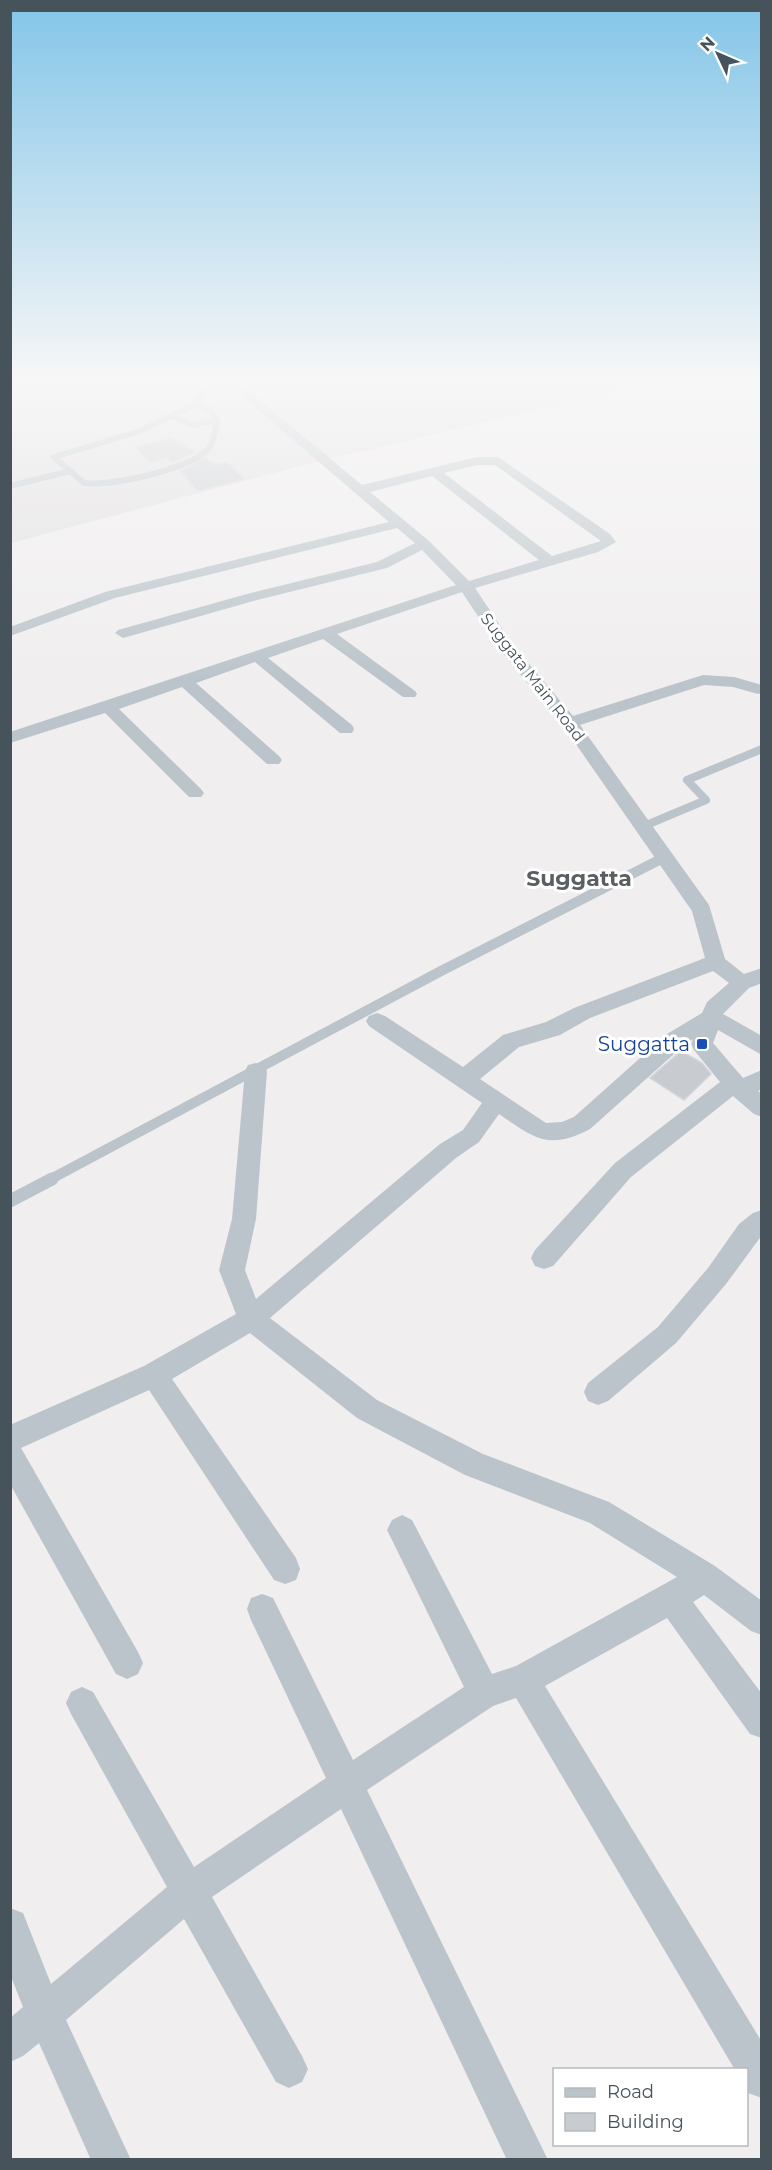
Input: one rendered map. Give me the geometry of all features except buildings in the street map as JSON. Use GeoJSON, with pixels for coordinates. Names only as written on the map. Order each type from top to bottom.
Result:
{"type":"FeatureCollection","features":[{"type":"Feature","properties":{"kind":"street","name":"Suggata Main Road"},"geometry":{"type":"LineString","coordinates":[[347,479],[424,544],[465,585],[507,648],[570,723],[644,826],[663,858],[702,910],[716,962]]}},
{"type":"Feature","properties":{"kind":"street"},"geometry":{"type":"LineString","coordinates":[[360,490],[405,479]]}},
{"type":"Feature","properties":{"kind":"street"},"geometry":{"type":"LineString","coordinates":[[444,479],[550,561]]}},
{"type":"Feature","properties":{"kind":"street"},"geometry":{"type":"LineString","coordinates":[[10,738],[109,708],[465,585],[593,549],[609,542],[524,479]]}},
{"type":"Feature","properties":{"kind":"street"},"geometry":{"type":"LineString","coordinates":[[10,633],[110,595],[400,523]]}},
{"type":"Feature","properties":{"kind":"street"},"geometry":{"type":"LineString","coordinates":[[123,633],[252,597],[382,565],[424,544]]}},
{"type":"Feature","properties":{"kind":"street"},"geometry":{"type":"LineString","coordinates":[[325,633],[409,694]]}},
{"type":"Feature","properties":{"kind":"street"},"geometry":{"type":"LineString","coordinates":[[258,657],[346,729]]}},
{"type":"Feature","properties":{"kind":"street"},"geometry":{"type":"LineString","coordinates":[[570,723],[703,680],[734,682],[758,689]]}},
{"type":"Feature","properties":{"kind":"street"},"geometry":{"type":"LineString","coordinates":[[186,682],[273,760]]}},
{"type":"Feature","properties":{"kind":"street"},"geometry":{"type":"LineString","coordinates":[[109,708],[195,793]]}},
{"type":"Feature","properties":{"kind":"street"},"geometry":{"type":"LineString","coordinates":[[464,1079],[511,1041],[552,1029],[582,1013],[716,962],[752,979],[716,1008],[702,1044],[738,1086],[762,1108]]}},
{"type":"Feature","properties":{"kind":"street"},"geometry":{"type":"LineString","coordinates":[[712,1017],[762,1047]]}},
{"type":"Feature","properties":{"kind":"street"},"geometry":{"type":"LineString","coordinates":[[377,1021],[541,1131],[555,1134],[565,1132],[582,1123],[675,1040],[712,1017]]}},
{"type":"Feature","properties":{"kind":"street"},"geometry":{"type":"LineString","coordinates":[[256,1071],[244,1219],[232,1270],[251,1319],[367,1409],[475,1465],[599,1512],[704,1577],[762,1620]]}},
{"type":"Feature","properties":{"kind":"street"},"geometry":{"type":"LineString","coordinates":[[544,1258],[623,1170],[738,1086],[762,1078]]}},
{"type":"Feature","properties":{"kind":"street"},"geometry":{"type":"LineString","coordinates":[[10,1439],[154,1375],[251,1319],[448,1151],[471,1136],[496,1101]]}},
{"type":"Feature","properties":{"kind":"street"},"geometry":{"type":"LineString","coordinates":[[598,1392],[667,1335],[717,1276],[748,1231],[762,1220]]}},
{"type":"Feature","properties":{"kind":"street"},"geometry":{"type":"LineString","coordinates":[[154,1375],[285,1569]]}},
{"type":"Feature","properties":{"kind":"street"},"geometry":{"type":"LineString","coordinates":[[10,1455],[128,1663]]}},
{"type":"Feature","properties":{"kind":"street"},"geometry":{"type":"LineString","coordinates":[[402,1530],[484,1693]]}},
{"type":"Feature","properties":{"kind":"street"},"geometry":{"type":"LineString","coordinates":[[10,2043],[190,1891],[484,1693],[523,1680],[672,1599],[704,1577]]}},
{"type":"Feature","properties":{"kind":"street"},"geometry":{"type":"LineString","coordinates":[[672,1599],[762,1722]]}},
{"type":"Feature","properties":{"kind":"street"},"geometry":{"type":"LineString","coordinates":[[262,1609],[528,2160]]}},
{"type":"Feature","properties":{"kind":"street"},"geometry":{"type":"LineString","coordinates":[[523,1680],[762,2079]]}},
{"type":"Feature","properties":{"kind":"street"},"geometry":{"type":"LineString","coordinates":[[82,1703],[289,2069]]}},
{"type":"Feature","properties":{"kind":"street"},"geometry":{"type":"LineString","coordinates":[[10,1926],[45,2013],[111,2160]]}},
{"type":"Feature","properties":{"kind":"lane"},"geometry":{"type":"LineString","coordinates":[[10,486],[37,479]]}},
{"type":"Feature","properties":{"kind":"lane"},"geometry":{"type":"LineString","coordinates":[[79,479],[84,484],[101,484],[121,479]]}},
{"type":"Feature","properties":{"kind":"lane"},"geometry":{"type":"LineString","coordinates":[[644,826],[706,800],[687,780],[762,749]]}},
{"type":"Feature","properties":{"kind":"lane"},"geometry":{"type":"LineString","coordinates":[[10,1201],[441,971],[663,858]]}},
{"type":"Feature","properties":{"kind":"shaded area"},"geometry":{"type":"Polygon","coordinates":[[[11,479],[251,479],[11,543],[11,479]]]}},
{"type":"Feature","properties":{"kind":"place","name":"Suggatta"},"geometry":{"type":"Point","coordinates":[702,1044]}},
{"type":"Feature","properties":{"kind":"district","name":"Suggatta"},"geometry":{"type":"Point","coordinates":[579,878]}}]}
